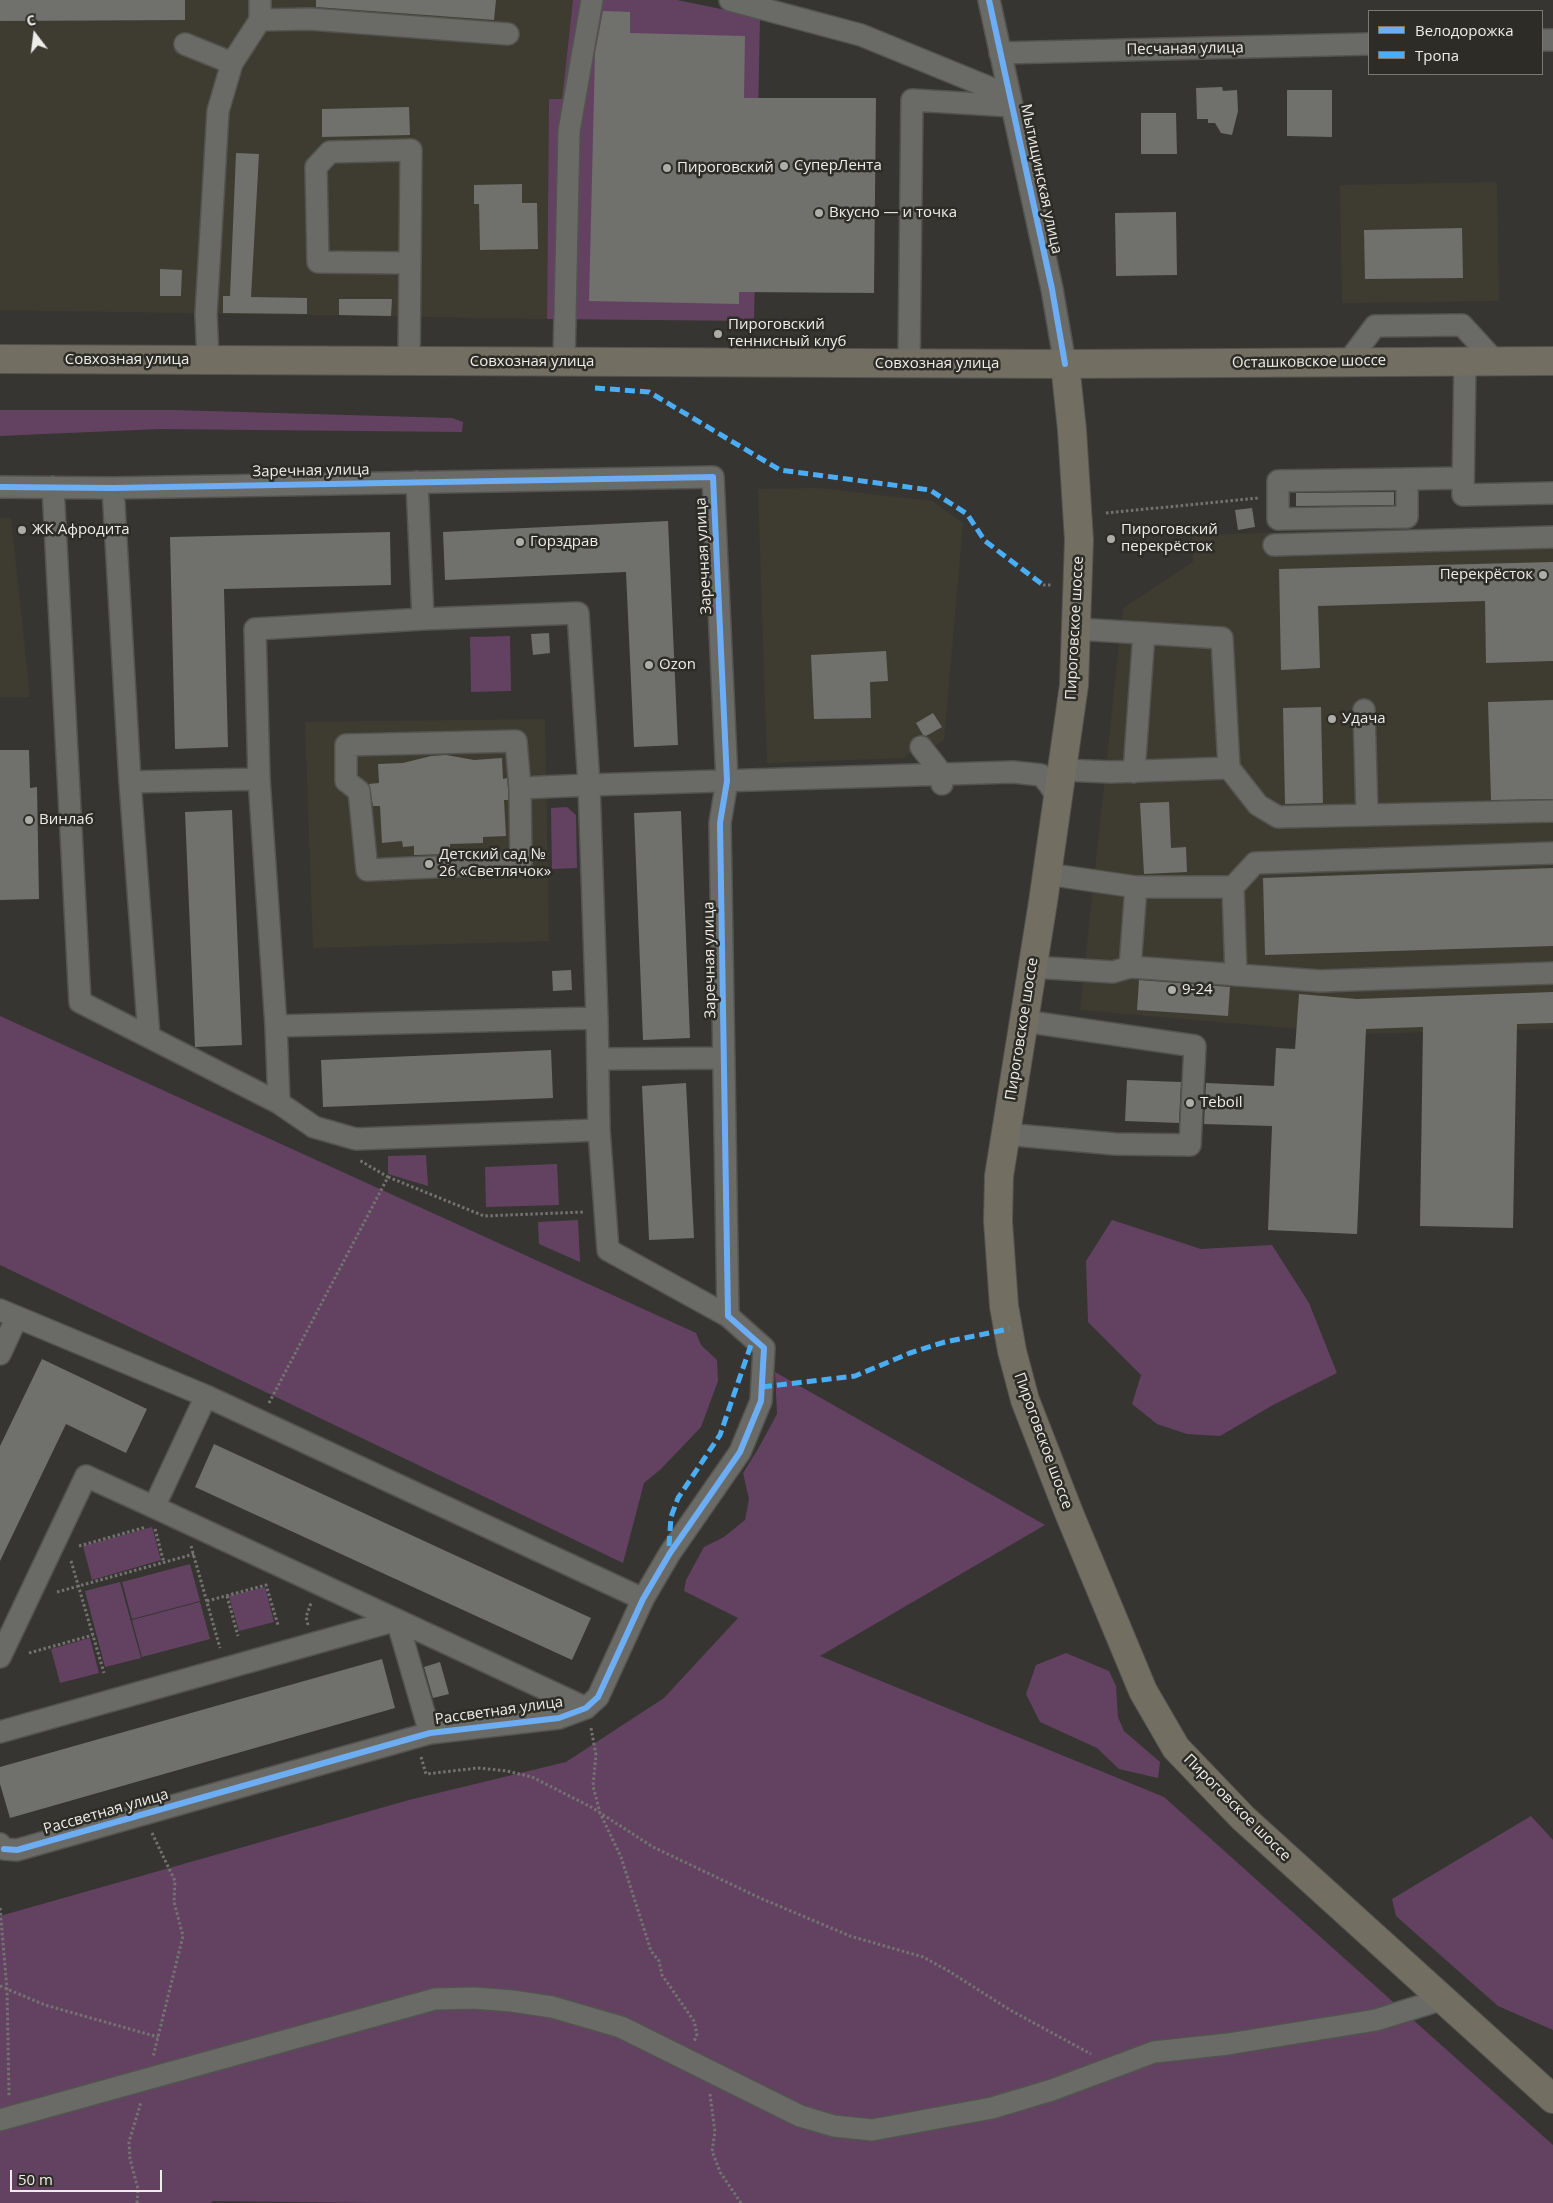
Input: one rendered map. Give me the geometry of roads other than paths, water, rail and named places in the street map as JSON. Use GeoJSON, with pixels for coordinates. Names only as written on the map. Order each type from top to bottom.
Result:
{"type":"FeatureCollection","features":[{"type":"Feature","properties":{"kind":"main road","name":"Совхозная улица"},"geometry":{"type":"LineString","coordinates":[[0,359],[1065,364]]}},
{"type":"Feature","properties":{"kind":"main road","name":"Осташковское шоссе"},"geometry":{"type":"LineString","coordinates":[[1065,364],[1553,361]]}},
{"type":"Feature","properties":{"kind":"main road","name":"Пироговское шоссе"},"geometry":{"type":"LineString","coordinates":[[1065,364],[1078,510],[1080,561],[1074,685],[1047,874],[1004,1134],[999,1176],[998,1221],[1004,1306],[1012,1351],[1025,1400],[1068,1513],[1143,1691],[1176,1748],[1244,1818],[1553,2098]]}},
{"type":"Feature","properties":{"kind":"street"},"geometry":{"type":"LineString","coordinates":[[564,362],[569,131],[592,0]]}},
{"type":"Feature","properties":{"kind":"street"},"geometry":{"type":"LineString","coordinates":[[730,0],[861,35],[1011,101]]}},
{"type":"Feature","properties":{"kind":"street","name":"Мытищинская улица"},"geometry":{"type":"LineString","coordinates":[[989,0],[1053,294],[1065,364]]}},
{"type":"Feature","properties":{"kind":"street"},"geometry":{"type":"LineString","coordinates":[[208,360],[206,314],[218,111],[232,63],[260,10],[310,19],[508,34]]}},
{"type":"Feature","properties":{"kind":"street"},"geometry":{"type":"LineString","coordinates":[[185,44],[232,63]]}},
{"type":"Feature","properties":{"kind":"street","name":"Песчаная улица"},"geometry":{"type":"LineString","coordinates":[[1000,53],[1368,44]]}},
{"type":"Feature","properties":{"kind":"street"},"geometry":{"type":"LineString","coordinates":[[910,364],[912,100],[1011,101]]}},
{"type":"Feature","properties":{"kind":"street"},"geometry":{"type":"LineString","coordinates":[[408,361],[410,263],[411,150],[330,152],[316,167],[318,262],[410,263]]}},
{"type":"Feature","properties":{"kind":"street"},"geometry":{"type":"LineString","coordinates":[[1348,362],[1376,326],[1462,324],[1495,361]]}},
{"type":"Feature","properties":{"kind":"street"},"geometry":{"type":"LineString","coordinates":[[1465,361],[1463,495],[1553,493]]}},
{"type":"Feature","properties":{"kind":"street","name":"Заречная улица"},"geometry":{"type":"LineString","coordinates":[[0,488],[113,488],[713,477],[727,781],[720,823],[728,1316]]}},
{"type":"Feature","properties":{"kind":"street"},"geometry":{"type":"LineString","coordinates":[[1406,479],[1407,516],[1278,519],[1278,481],[1463,478]]}},
{"type":"Feature","properties":{"kind":"street"},"geometry":{"type":"LineString","coordinates":[[417,482],[422,619]]}},
{"type":"Feature","properties":{"kind":"street"},"geometry":{"type":"LineString","coordinates":[[53,487],[80,1002],[279,1102],[314,1127],[356,1139],[599,1130]]}},
{"type":"Feature","properties":{"kind":"street"},"geometry":{"type":"LineString","coordinates":[[113,488],[130,782],[149,1037]]}},
{"type":"Feature","properties":{"kind":"street"},"geometry":{"type":"LineString","coordinates":[[1274,545],[1553,537]]}},
{"type":"Feature","properties":{"kind":"street"},"geometry":{"type":"LineString","coordinates":[[279,1102],[276,1026],[259,779],[255,628],[578,613],[589,785],[599,1130],[608,1250],[728,1316]]}},
{"type":"Feature","properties":{"kind":"street"},"geometry":{"type":"LineString","coordinates":[[1077,629],[1222,638],[1229,768],[1258,805],[1278,817],[1553,811]]}},
{"type":"Feature","properties":{"kind":"street"},"geometry":{"type":"LineString","coordinates":[[1134,772],[1144,633]]}},
{"type":"Feature","properties":{"kind":"street"},"geometry":{"type":"LineString","coordinates":[[1364,710],[1367,815]]}},
{"type":"Feature","properties":{"kind":"street"},"geometry":{"type":"LineString","coordinates":[[516,741],[520,788],[521,863],[368,870],[359,790],[346,781],[346,745],[516,741]]}},
{"type":"Feature","properties":{"kind":"street"},"geometry":{"type":"LineString","coordinates":[[920,747],[942,780]]}},
{"type":"Feature","properties":{"kind":"street"},"geometry":{"type":"LineString","coordinates":[[520,788],[727,781],[942,780],[1026,772],[1054,761],[1134,772],[1229,768]]}},
{"type":"Feature","properties":{"kind":"street"},"geometry":{"type":"LineString","coordinates":[[1026,772],[1041,775],[1058,798]]}},
{"type":"Feature","properties":{"kind":"street"},"geometry":{"type":"LineString","coordinates":[[130,782],[259,779]]}},
{"type":"Feature","properties":{"kind":"street"},"geometry":{"type":"LineString","coordinates":[[1236,975],[1233,887],[1255,863],[1553,853]]}},
{"type":"Feature","properties":{"kind":"street"},"geometry":{"type":"LineString","coordinates":[[1047,874],[1136,887],[1233,887]]}},
{"type":"Feature","properties":{"kind":"street"},"geometry":{"type":"LineString","coordinates":[[1130,968],[1136,887]]}},
{"type":"Feature","properties":{"kind":"street"},"geometry":{"type":"LineString","coordinates":[[1032,967],[1113,972],[1130,968],[1320,981],[1553,973]]}},
{"type":"Feature","properties":{"kind":"street"},"geometry":{"type":"LineString","coordinates":[[276,1026],[597,1018]]}},
{"type":"Feature","properties":{"kind":"street"},"geometry":{"type":"LineString","coordinates":[[1004,1134],[1114,1144],[1190,1146],[1194,1046],[1023,1020]]}},
{"type":"Feature","properties":{"kind":"street"},"geometry":{"type":"LineString","coordinates":[[598,1059],[724,1058]]}},
{"type":"Feature","properties":{"kind":"street"},"geometry":{"type":"LineString","coordinates":[[0,1354],[8,1313],[206,1396],[643,1599]]}},
{"type":"Feature","properties":{"kind":"street","name":"Рассветная улица"},"geometry":{"type":"LineString","coordinates":[[2,1846],[17,1850],[422,1735],[559,1718],[586,1708],[598,1698],[643,1599],[670,1553],[740,1452],[761,1401],[764,1348],[728,1316]]}},
{"type":"Feature","properties":{"kind":"street"},"geometry":{"type":"LineString","coordinates":[[154,1507],[206,1396]]}},
{"type":"Feature","properties":{"kind":"street"},"geometry":{"type":"LineString","coordinates":[[0,1657],[86,1476],[586,1708]]}},
{"type":"Feature","properties":{"kind":"street"},"geometry":{"type":"LineString","coordinates":[[0,1732],[397,1620]]}},
{"type":"Feature","properties":{"kind":"street"},"geometry":{"type":"LineString","coordinates":[[397,1620],[422,1735]]}},
{"type":"Feature","properties":{"kind":"street"},"geometry":{"type":"LineString","coordinates":[[5,2118],[435,1999],[474,1998],[552,2007],[621,2028],[800,2116],[834,2126],[872,2130],[992,2108],[1052,2090],[1154,2052],[1228,2044],[1376,2020],[1443,1999]]}},
{"type":"Feature","properties":{"kind":"place","name":"СуперЛента"},"geometry":{"type":"Point","coordinates":[784,166]}},
{"type":"Feature","properties":{"kind":"place","name":"Пироговский"},"geometry":{"type":"Point","coordinates":[667,168]}},
{"type":"Feature","properties":{"kind":"place","name":"Вкусно — и точка"},"geometry":{"type":"Point","coordinates":[819,213]}},
{"type":"Feature","properties":{"kind":"place","name":"Пироговский теннисный клуб"},"geometry":{"type":"Point","coordinates":[718,334]}},
{"type":"Feature","properties":{"kind":"place","name":"ЖК Афродита"},"geometry":{"type":"Point","coordinates":[22,530]}},
{"type":"Feature","properties":{"kind":"place","name":"Пироговский перекрёсток"},"geometry":{"type":"Point","coordinates":[1111,539]}},
{"type":"Feature","properties":{"kind":"place","name":"Горздрав"},"geometry":{"type":"Point","coordinates":[520,542]}},
{"type":"Feature","properties":{"kind":"place","name":"Перекрёсток"},"geometry":{"type":"Point","coordinates":[1543,575]}},
{"type":"Feature","properties":{"kind":"place","name":"Ozon"},"geometry":{"type":"Point","coordinates":[649,665]}},
{"type":"Feature","properties":{"kind":"place","name":"Удача"},"geometry":{"type":"Point","coordinates":[1332,719]}},
{"type":"Feature","properties":{"kind":"place","name":"Винлаб"},"geometry":{"type":"Point","coordinates":[29,820]}},
{"type":"Feature","properties":{"kind":"place","name":"Детский сад № 26 «Светлячок»"},"geometry":{"type":"Point","coordinates":[429,864]}},
{"type":"Feature","properties":{"kind":"place","name":"9-24"},"geometry":{"type":"Point","coordinates":[1172,990]}},
{"type":"Feature","properties":{"kind":"place","name":"Teboil"},"geometry":{"type":"Point","coordinates":[1190,1103]}}]}
